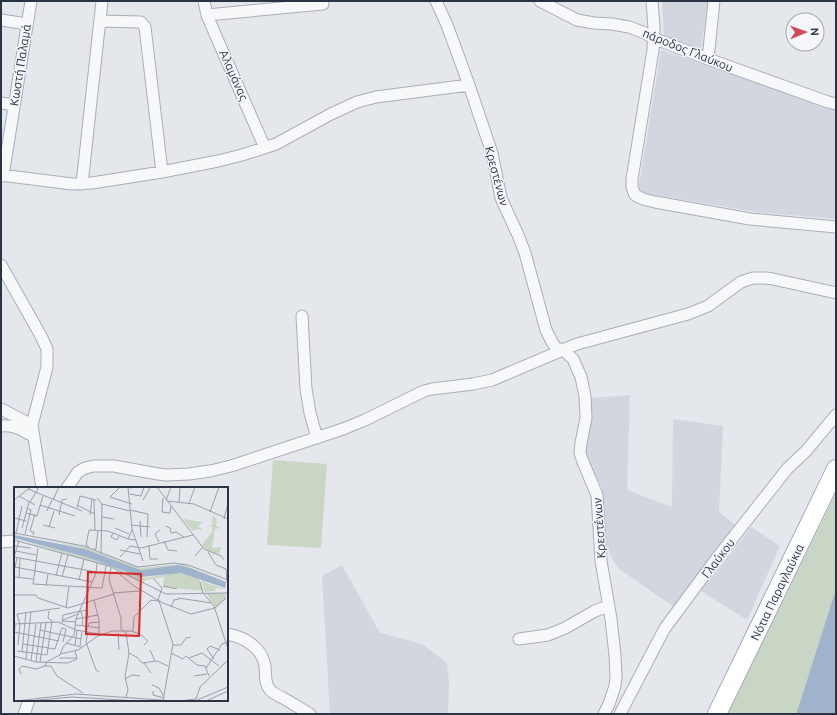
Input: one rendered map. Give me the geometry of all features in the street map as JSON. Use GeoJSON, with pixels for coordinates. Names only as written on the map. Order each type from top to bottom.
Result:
{"type":"FeatureCollection","features":[{"type":"Feature","properties":{"kind":"main road","name":"Νότια Παραγλαύκια"},"geometry":{"type":"LineString","coordinates":[[717,714],[836,469]]}},
{"type":"Feature","properties":{"kind":"street","name":"Κωστή Παλαμά"},"geometry":{"type":"LineString","coordinates":[[2,176],[31,1]]}},
{"type":"Feature","properties":{"kind":"street"},"geometry":{"type":"LineString","coordinates":[[82,184],[102,1]]}},
{"type":"Feature","properties":{"kind":"street","name":"Αλαμάνας"},"geometry":{"type":"LineString","coordinates":[[204,1],[207,15],[265,148]]}},
{"type":"Feature","properties":{"kind":"street"},"geometry":{"type":"LineString","coordinates":[[207,15],[323,4],[322,1]]}},
{"type":"Feature","properties":{"kind":"street","name":"Κρεστένων"},"geometry":{"type":"LineString","coordinates":[[436,1],[469,84],[490,148],[501,198],[525,254],[546,330],[552,342],[573,359],[585,396],[586,418],[580,453],[597,495],[601,560],[611,619],[615,655],[615,686],[604,714]]}},
{"type":"Feature","properties":{"kind":"street","name":"πάροδος Γλαύκου"},"geometry":{"type":"LineString","coordinates":[[540,1],[577,20],[629,27],[708,59],[820,100],[836,104]]}},
{"type":"Feature","properties":{"kind":"street"},"geometry":{"type":"LineString","coordinates":[[652,1],[653,38],[650,65],[632,179],[632,187],[635,195],[643,200],[750,219],[836,227]]}},
{"type":"Feature","properties":{"kind":"street"},"geometry":{"type":"LineString","coordinates":[[708,59],[714,1]]}},
{"type":"Feature","properties":{"kind":"street"},"geometry":{"type":"LineString","coordinates":[[1,20],[27,24]]}},
{"type":"Feature","properties":{"kind":"street"},"geometry":{"type":"LineString","coordinates":[[100,21],[141,22],[145,27],[162,172]]}},
{"type":"Feature","properties":{"kind":"street"},"geometry":{"type":"LineString","coordinates":[[2,176],[82,184],[162,172],[218,161],[265,148],[280,142],[330,114],[369,98],[469,84]]}},
{"type":"Feature","properties":{"kind":"street"},"geometry":{"type":"LineString","coordinates":[[1,103],[14,105]]}},
{"type":"Feature","properties":{"kind":"street"},"geometry":{"type":"LineString","coordinates":[[1,265],[47,349],[47,367],[32,431],[42,487]]}},
{"type":"Feature","properties":{"kind":"street"},"geometry":{"type":"LineString","coordinates":[[68,487],[78,472],[90,466],[114,466],[161,474],[188,474],[231,466],[343,429],[424,391],[492,380],[581,342],[688,314],[712,303],[741,282],[753,278],[773,279],[836,293]]}},
{"type":"Feature","properties":{"kind":"street"},"geometry":{"type":"LineString","coordinates":[[302,316],[306,389],[310,413],[317,438]]}},
{"type":"Feature","properties":{"kind":"street"},"geometry":{"type":"LineString","coordinates":[[1,409],[32,431]]}},
{"type":"Feature","properties":{"kind":"street","name":"Γλαύκου"},"geometry":{"type":"LineString","coordinates":[[620,714],[665,628],[717,558],[787,469],[806,451],[836,415]]}},
{"type":"Feature","properties":{"kind":"street"},"geometry":{"type":"LineString","coordinates":[[1,426],[13,426],[32,431]]}},
{"type":"Feature","properties":{"kind":"street"},"geometry":{"type":"LineString","coordinates":[[1,542],[14,541]]}},
{"type":"Feature","properties":{"kind":"street"},"geometry":{"type":"LineString","coordinates":[[519,639],[548,635],[608,606]]}},
{"type":"Feature","properties":{"kind":"street"},"geometry":{"type":"LineString","coordinates":[[228,634],[245,640],[258,650],[264,661],[267,684],[272,692],[310,714]]}},
{"type":"Feature","properties":{"kind":"street"},"geometry":{"type":"LineString","coordinates":[[24,714],[29,701]]}},
{"type":"Feature","properties":{"kind":"shaded area"},"geometry":{"type":"Polygon","coordinates":[[[662,1],[708,1],[701,49],[664,36],[662,1]]]}},
{"type":"Feature","properties":{"kind":"shaded area"},"geometry":{"type":"Polygon","coordinates":[[[661,50],[836,110],[836,219],[756,212],[638,192],[661,50]]]}},
{"type":"Feature","properties":{"kind":"shaded area"},"geometry":{"type":"Polygon","coordinates":[[[630,395],[627,490],[672,507],[673,419],[723,426],[719,512],[738,527],[677,609],[619,569],[613,560],[604,540],[606,535],[602,488],[598,480],[591,472],[584,456],[591,398],[630,395]]]}},
{"type":"Feature","properties":{"kind":"shaded area"},"geometry":{"type":"Polygon","coordinates":[[[751,527],[780,546],[747,620],[701,591],[751,527]]]}},
{"type":"Feature","properties":{"kind":"shaded area"},"geometry":{"type":"Polygon","coordinates":[[[342,565],[380,633],[425,646],[447,663],[449,684],[448,714],[330,714],[322,576],[342,565]]]}},
{"type":"Feature","properties":{"kind":"green space"},"geometry":{"type":"Polygon","coordinates":[[[273,460],[327,464],[321,548],[267,545],[273,460]]]}},
{"type":"Feature","properties":{"kind":"green space"},"geometry":{"type":"Polygon","coordinates":[[[836,493],[836,589],[797,714],[727,714],[836,493]]]}},
{"type":"Feature","properties":{"kind":"water"},"geometry":{"type":"Polygon","coordinates":[[[836,589],[836,714],[797,714],[797,712],[836,589]]]}}]}
